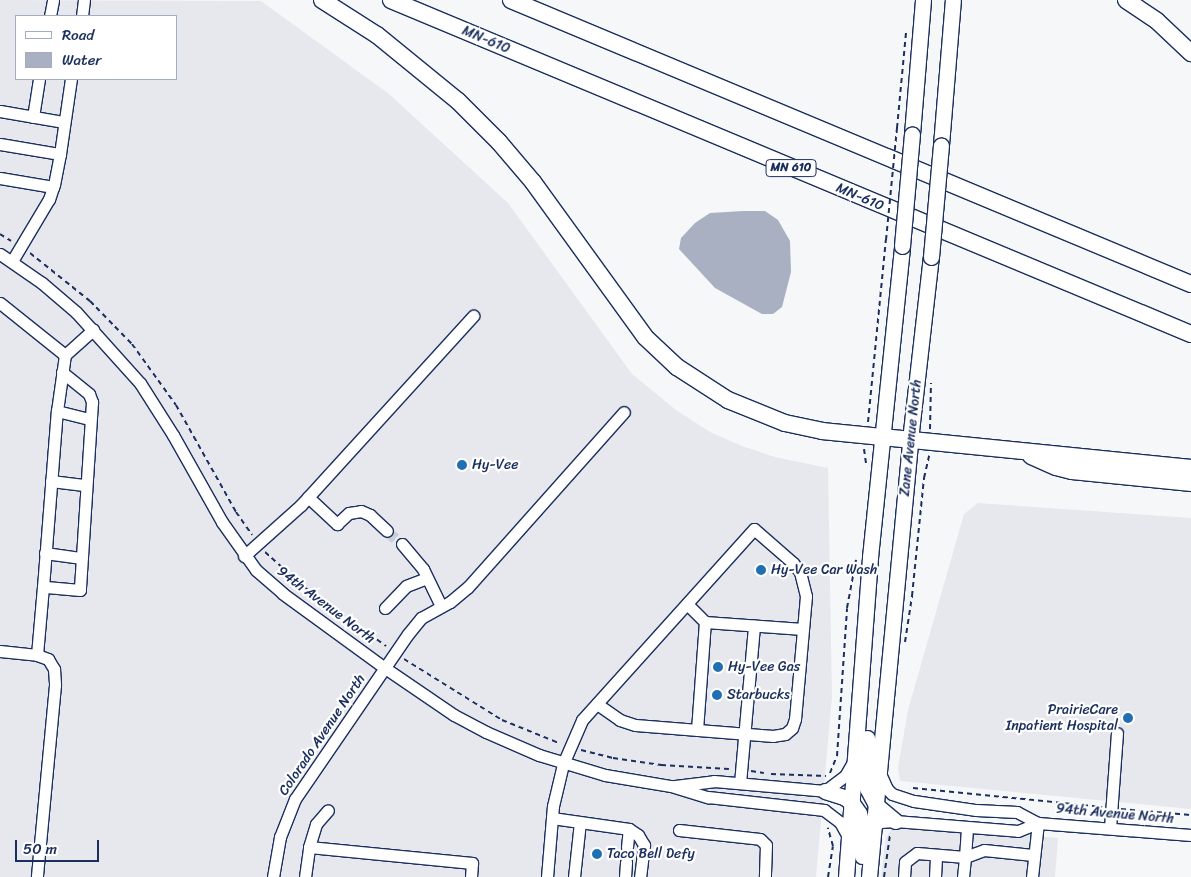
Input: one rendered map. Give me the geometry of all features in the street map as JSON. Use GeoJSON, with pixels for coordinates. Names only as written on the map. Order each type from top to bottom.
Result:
{"type":"FeatureCollection","features":[{"type":"Feature","properties":{"kind":"highway"},"geometry":{"type":"LineString","coordinates":[[322,0],[408,57],[458,101],[487,130],[533,182],[645,337],[677,367],[728,400],[766,416],[822,430],[1191,468]]}},
{"type":"Feature","properties":{"kind":"highway","name":"MN-610"},"geometry":{"type":"LineString","coordinates":[[391,0],[1191,334]]}},
{"type":"Feature","properties":{"kind":"highway"},"geometry":{"type":"LineString","coordinates":[[512,0],[1191,284]]}},
{"type":"Feature","properties":{"kind":"highway"},"geometry":{"type":"LineString","coordinates":[[1126,0],[1157,21],[1191,53]]}},
{"type":"Feature","properties":{"kind":"highway"},"geometry":{"type":"LineString","coordinates":[[1020,450],[1049,464],[1072,471],[1191,483]]}},
{"type":"Feature","properties":{"kind":"main road"},"geometry":{"type":"LineString","coordinates":[[846,877],[856,758],[863,560],[881,437],[902,246],[923,0]]}},
{"type":"Feature","properties":{"kind":"main road","name":"Zane Avenue North"},"geometry":{"type":"LineString","coordinates":[[869,877],[910,440],[941,145],[953,0]]}},
{"type":"Feature","properties":{"kind":"main road"},"geometry":{"type":"LineString","coordinates":[[863,560],[871,666],[866,770],[867,788],[876,805],[893,828]]}},
{"type":"Feature","properties":{"kind":"main road"},"geometry":{"type":"LineString","coordinates":[[826,783],[852,803],[859,812],[862,824],[860,877]]}},
{"type":"Feature","properties":{"kind":"street"},"geometry":{"type":"LineString","coordinates":[[50,15],[53,0]]}},
{"type":"Feature","properties":{"kind":"street"},"geometry":{"type":"LineString","coordinates":[[82,15],[84,0]]}},
{"type":"Feature","properties":{"kind":"street"},"geometry":{"type":"LineString","coordinates":[[33,117],[40,80]]}},
{"type":"Feature","properties":{"kind":"street"},"geometry":{"type":"LineString","coordinates":[[12,261],[53,187],[71,80]]}},
{"type":"Feature","properties":{"kind":"street"},"geometry":{"type":"LineString","coordinates":[[0,111],[64,122]]}},
{"type":"Feature","properties":{"kind":"street"},"geometry":{"type":"LineString","coordinates":[[0,144],[60,154]]}},
{"type":"Feature","properties":{"kind":"street"},"geometry":{"type":"LineString","coordinates":[[0,178],[53,187]]}},
{"type":"Feature","properties":{"kind":"street","name":"94th Avenue North"},"geometry":{"type":"LineString","coordinates":[[0,254],[42,283],[93,330],[140,383],[244,556],[282,594],[385,668],[454,715],[486,732],[563,764],[638,782],[671,786],[708,797],[824,810],[840,822],[850,838]]}},
{"type":"Feature","properties":{"kind":"street"},"geometry":{"type":"LineString","coordinates":[[0,303],[65,355]]}},
{"type":"Feature","properties":{"kind":"street"},"geometry":{"type":"LineString","coordinates":[[244,556],[308,497],[473,316]]}},
{"type":"Feature","properties":{"kind":"street"},"geometry":{"type":"LineString","coordinates":[[37,654],[57,411],[62,372],[65,355],[93,330]]}},
{"type":"Feature","properties":{"kind":"street"},"geometry":{"type":"LineString","coordinates":[[43,587],[80,590],[92,402],[89,394],[62,372]]}},
{"type":"Feature","properties":{"kind":"street"},"geometry":{"type":"LineString","coordinates":[[57,411],[90,419]]}},
{"type":"Feature","properties":{"kind":"street","name":"Colorado Avenue North"},"geometry":{"type":"LineString","coordinates":[[277,877],[280,837],[295,799],[395,652],[421,618],[450,602],[468,587],[624,412]]}},
{"type":"Feature","properties":{"kind":"street"},"geometry":{"type":"LineString","coordinates":[[51,481],[86,486]]}},
{"type":"Feature","properties":{"kind":"street"},"geometry":{"type":"LineString","coordinates":[[308,497],[337,524],[349,513],[361,511],[370,515],[387,531]]}},
{"type":"Feature","properties":{"kind":"street"},"geometry":{"type":"LineString","coordinates":[[547,877],[552,818],[563,764],[582,720],[754,529],[793,562],[800,572],[806,596],[796,719],[792,728],[785,734],[773,736],[635,725],[620,720],[597,704]]}},
{"type":"Feature","properties":{"kind":"street"},"geometry":{"type":"LineString","coordinates":[[402,544],[415,557],[441,606]]}},
{"type":"Feature","properties":{"kind":"street"},"geometry":{"type":"LineString","coordinates":[[45,553],[82,558]]}},
{"type":"Feature","properties":{"kind":"street"},"geometry":{"type":"LineString","coordinates":[[384,608],[406,586],[427,578]]}},
{"type":"Feature","properties":{"kind":"street"},"geometry":{"type":"LineString","coordinates":[[687,604],[706,622],[803,629]]}},
{"type":"Feature","properties":{"kind":"street"},"geometry":{"type":"LineString","coordinates":[[697,730],[706,622]]}},
{"type":"Feature","properties":{"kind":"street"},"geometry":{"type":"LineString","coordinates":[[740,783],[754,626]]}},
{"type":"Feature","properties":{"kind":"street"},"geometry":{"type":"LineString","coordinates":[[0,651],[37,654],[48,659],[54,669],[55,685],[37,877]]}},
{"type":"Feature","properties":{"kind":"street"},"geometry":{"type":"LineString","coordinates":[[1110,828],[1118,732]]}},
{"type":"Feature","properties":{"kind":"street"},"geometry":{"type":"LineString","coordinates":[[826,783],[845,776],[856,758]]}},
{"type":"Feature","properties":{"kind":"street"},"geometry":{"type":"LineString","coordinates":[[879,770],[887,788],[899,797],[976,810],[1016,812],[1038,822]]}},
{"type":"Feature","properties":{"kind":"street","name":"94th Avenue North"},"geometry":{"type":"LineString","coordinates":[[671,786],[714,781],[740,783],[826,783]]}},
{"type":"Feature","properties":{"kind":"street"},"geometry":{"type":"LineString","coordinates":[[305,877],[309,847],[316,824],[328,810]]}},
{"type":"Feature","properties":{"kind":"street"},"geometry":{"type":"LineString","coordinates":[[552,818],[629,829],[638,835],[644,846],[640,877]]}},
{"type":"Feature","properties":{"kind":"street"},"geometry":{"type":"LineString","coordinates":[[574,877],[580,822]]}},
{"type":"Feature","properties":{"kind":"street"},"geometry":{"type":"LineString","coordinates":[[873,828],[880,822],[893,828],[967,827],[1018,831],[1038,822]]}},
{"type":"Feature","properties":{"kind":"street"},"geometry":{"type":"LineString","coordinates":[[1032,877],[1038,822]]}},
{"type":"Feature","properties":{"kind":"street","name":"94th Avenue North"},"geometry":{"type":"LineString","coordinates":[[1038,822],[1191,835]]}},
{"type":"Feature","properties":{"kind":"street"},"geometry":{"type":"LineString","coordinates":[[963,877],[967,827]]}},
{"type":"Feature","properties":{"kind":"street"},"geometry":{"type":"LineString","coordinates":[[627,847],[629,829]]}},
{"type":"Feature","properties":{"kind":"street"},"geometry":{"type":"LineString","coordinates":[[679,830],[710,832],[764,842],[767,852],[765,877]]}},
{"type":"Feature","properties":{"kind":"street"},"geometry":{"type":"LineString","coordinates":[[309,847],[472,864],[471,877]]}},
{"type":"Feature","properties":{"kind":"street"},"geometry":{"type":"LineString","coordinates":[[904,877],[905,862],[917,853],[965,857],[984,850],[1033,855]]}},
{"type":"Feature","properties":{"kind":"street"},"geometry":{"type":"LineString","coordinates":[[934,877],[936,855]]}},
{"type":"Feature","properties":{"kind":"street"},"geometry":{"type":"LineString","coordinates":[[625,877],[626,862]]}},
{"type":"Feature","properties":{"kind":"path"},"geometry":{"type":"LineString","coordinates":[[867,425],[906,30]]}},
{"type":"Feature","properties":{"kind":"path"},"geometry":{"type":"LineString","coordinates":[[0,234],[22,246],[90,301],[132,344],[176,405],[236,512],[258,543],[277,565],[304,587],[427,675],[502,720],[570,747],[613,758],[661,765],[741,770],[826,783],[837,756],[847,608],[863,560]]}},
{"type":"Feature","properties":{"kind":"path"},"geometry":{"type":"LineString","coordinates":[[905,644],[929,442],[931,376]]}},
{"type":"Feature","properties":{"kind":"path"},"geometry":{"type":"LineString","coordinates":[[864,452],[866,471]]}},
{"type":"Feature","properties":{"kind":"path"},"geometry":{"type":"LineString","coordinates":[[910,788],[1106,808]]}},
{"type":"Feature","properties":{"kind":"path"},"geometry":{"type":"LineString","coordinates":[[1118,809],[1191,815]]}},
{"type":"Feature","properties":{"kind":"path"},"geometry":{"type":"LineString","coordinates":[[823,824],[828,828],[832,836],[828,877]]}},
{"type":"Feature","properties":{"kind":"path"},"geometry":{"type":"LineString","coordinates":[[884,877],[893,828]]}},
{"type":"Feature","properties":{"kind":"shaded area"},"geometry":{"type":"Polygon","coordinates":[[[0,0],[261,1],[389,94],[508,203],[632,374],[676,410],[710,432],[742,446],[775,457],[828,468],[832,697],[816,877],[0,877],[0,0]]]}},
{"type":"Feature","properties":{"kind":"shaded area"},"geometry":{"type":"Polygon","coordinates":[[[978,503],[1191,518],[1191,809],[900,781],[898,768],[908,710],[964,514],[978,503]]]}},
{"type":"Feature","properties":{"kind":"shaded area"},"geometry":{"type":"Polygon","coordinates":[[[907,825],[1058,838],[1055,877],[881,877],[886,837],[892,829],[907,825]]]}},
{"type":"Feature","properties":{"kind":"water"},"geometry":{"type":"Polygon","coordinates":[[[765,211],[778,220],[790,241],[791,272],[782,307],[773,314],[762,314],[715,288],[679,249],[681,238],[695,223],[710,213],[765,211]]]}},
{"type":"Feature","properties":{"kind":"tunnel"},"geometry":{"type":"LineString","coordinates":[[387,531],[402,544]]}},
{"type":"Feature","properties":{"kind":"place","name":"Hy-Vee"},"geometry":{"type":"Point","coordinates":[462,465]}},
{"type":"Feature","properties":{"kind":"place","name":"Hy-Vee Car Wash"},"geometry":{"type":"Point","coordinates":[761,570]}},
{"type":"Feature","properties":{"kind":"place","name":"Hy-Vee Gas"},"geometry":{"type":"Point","coordinates":[718,667]}},
{"type":"Feature","properties":{"kind":"place","name":"Starbucks"},"geometry":{"type":"Point","coordinates":[717,695]}},
{"type":"Feature","properties":{"kind":"place","name":"PrairieCare Inpatient Hospital"},"geometry":{"type":"Point","coordinates":[1128,718]}},
{"type":"Feature","properties":{"kind":"place","name":"Taco Bell Defy"},"geometry":{"type":"Point","coordinates":[597,854]}}]}
